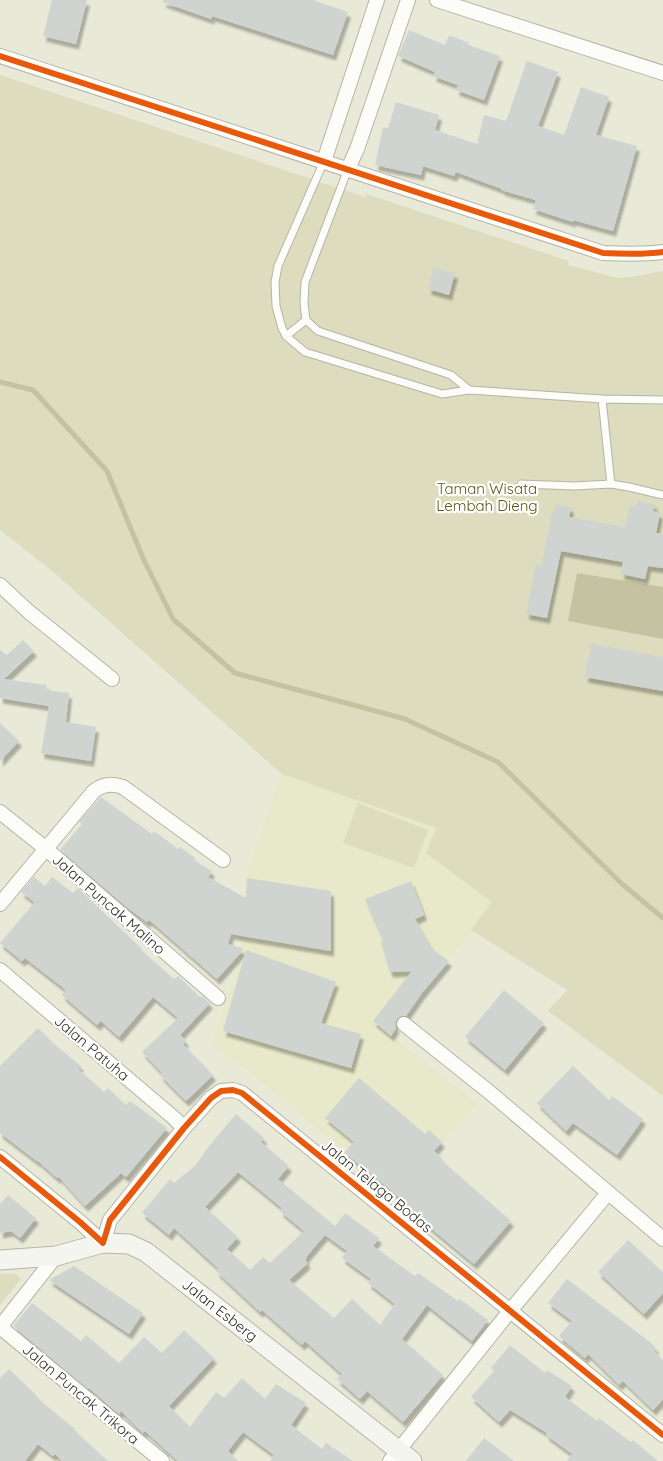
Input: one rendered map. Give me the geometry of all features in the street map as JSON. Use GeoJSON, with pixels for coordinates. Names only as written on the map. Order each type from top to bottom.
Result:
{"type":"FeatureCollection","features":[{"type":"Feature","properties":{"kind":"main road","name":"Jalan Esberg"},"geometry":{"type":"LineString","coordinates":[[0,1260],[56,1256],[103,1243],[129,1244],[146,1252],[401,1458]]}},
{"type":"Feature","properties":{"kind":"street"},"geometry":{"type":"LineString","coordinates":[[324,161],[377,0]]}},
{"type":"Feature","properties":{"kind":"street"},"geometry":{"type":"LineString","coordinates":[[348,169],[357,149],[408,0]]}},
{"type":"Feature","properties":{"kind":"street"},"geometry":{"type":"LineString","coordinates":[[436,0],[663,73]]}},
{"type":"Feature","properties":{"kind":"street"},"geometry":{"type":"LineString","coordinates":[[0,56],[603,253],[647,254],[663,252]]}},
{"type":"Feature","properties":{"kind":"street"},"geometry":{"type":"LineString","coordinates":[[0,585],[28,612],[112,680]]}},
{"type":"Feature","properties":{"kind":"street"},"geometry":{"type":"LineString","coordinates":[[0,904],[94,791],[100,786],[108,784],[116,784],[122,787],[223,860]]}},
{"type":"Feature","properties":{"kind":"street","name":"Jalan Puncak Malino"},"geometry":{"type":"LineString","coordinates":[[0,812],[45,848],[218,998]]}},
{"type":"Feature","properties":{"kind":"street","name":"Jalan Patuha"},"geometry":{"type":"LineString","coordinates":[[0,970],[184,1128]]}},
{"type":"Feature","properties":{"kind":"street"},"geometry":{"type":"LineString","coordinates":[[404,1024],[488,1091],[663,1240]]}},
{"type":"Feature","properties":{"kind":"street","name":"Jalan Telaga Bodas"},"geometry":{"type":"LineString","coordinates":[[103,1243],[110,1220],[184,1128],[211,1098],[221,1091],[233,1090],[242,1093],[663,1436]]}},
{"type":"Feature","properties":{"kind":"street"},"geometry":{"type":"LineString","coordinates":[[0,1157],[103,1243]]}},
{"type":"Feature","properties":{"kind":"street"},"geometry":{"type":"LineString","coordinates":[[401,1458],[510,1311],[608,1193]]}},
{"type":"Feature","properties":{"kind":"street"},"geometry":{"type":"LineString","coordinates":[[0,1327],[56,1256]]}},
{"type":"Feature","properties":{"kind":"street","name":"Jalan Puncak Trikora"},"geometry":{"type":"LineString","coordinates":[[0,1327],[162,1461]]}},
{"type":"Feature","properties":{"kind":"lane"},"geometry":{"type":"LineString","coordinates":[[324,161],[278,266],[275,282],[276,306],[282,328],[286,336],[305,352],[442,394],[468,390],[602,399],[663,400]]}},
{"type":"Feature","properties":{"kind":"lane"},"geometry":{"type":"LineString","coordinates":[[348,169],[305,282],[304,303],[306,320],[318,331],[451,375],[468,390]]}},
{"type":"Feature","properties":{"kind":"lane"},"geometry":{"type":"LineString","coordinates":[[286,336],[306,320]]}},
{"type":"Feature","properties":{"kind":"lane"},"geometry":{"type":"LineString","coordinates":[[602,399],[611,484]]}},
{"type":"Feature","properties":{"kind":"lane"},"geometry":{"type":"LineString","coordinates":[[521,484],[574,486],[611,484],[663,495]]}},
{"type":"Feature","properties":{"kind":"shaded area"},"geometry":{"type":"Polygon","coordinates":[[[577,573],[663,587],[663,639],[568,621],[577,573]]]}},
{"type":"Feature","properties":{"kind":"shaded area"},"geometry":{"type":"Polygon","coordinates":[[[282,774],[437,828],[426,853],[493,902],[391,1036],[478,1104],[434,1151],[441,1157],[402,1199],[241,1065],[212,1045],[240,960],[246,875],[282,774]]]}},
{"type":"Feature","properties":{"kind":"green space","name":"Taman Wisata Lembah Dieng"},"geometry":{"type":"Polygon","coordinates":[[[0,75],[365,197],[366,194],[569,261],[568,265],[618,278],[663,271],[663,1096],[548,1011],[567,990],[471,930],[492,902],[426,853],[436,828],[282,774],[51,570],[0,530],[0,75]]]}},
{"type":"Feature","properties":{"kind":"green space"},"geometry":{"type":"Polygon","coordinates":[[[358,803],[428,830],[414,868],[343,843],[358,803]]]}},
{"type":"Feature","properties":{"kind":"green space"},"geometry":{"type":"Polygon","coordinates":[[[0,1274],[16,1274],[21,1279],[0,1305],[0,1274]]]}},
{"type":"Feature","properties":{"kind":"building"},"geometry":{"type":"Polygon","coordinates":[[[52,0],[87,0],[76,44],[43,36],[52,0]]]}},
{"type":"Feature","properties":{"kind":"building"},"geometry":{"type":"Polygon","coordinates":[[[163,0],[313,0],[348,12],[333,55],[212,16],[211,19],[163,2],[163,0]]]}},
{"type":"Feature","properties":{"kind":"building"},"geometry":{"type":"Polygon","coordinates":[[[409,30],[445,45],[449,35],[469,43],[468,45],[500,56],[484,100],[456,90],[458,85],[433,76],[435,72],[398,56],[409,30]]]}},
{"type":"Feature","properties":{"kind":"building"},"geometry":{"type":"Polygon","coordinates":[[[527,61],[558,72],[538,126],[564,135],[581,87],[609,97],[596,135],[637,146],[613,231],[573,220],[573,222],[533,209],[536,200],[501,190],[456,172],[454,176],[423,166],[421,175],[375,165],[383,127],[388,128],[396,102],[439,115],[435,130],[477,144],[484,115],[506,121],[527,61]]]}},
{"type":"Feature","properties":{"kind":"building"},"geometry":{"type":"Polygon","coordinates":[[[434,268],[455,273],[449,295],[428,289],[434,268]]]}},
{"type":"Feature","properties":{"kind":"building"},"geometry":{"type":"Polygon","coordinates":[[[638,501],[655,504],[653,511],[660,513],[656,533],[663,534],[663,568],[648,566],[645,579],[621,574],[623,562],[561,551],[547,618],[526,614],[536,564],[542,565],[552,512],[554,512],[556,504],[571,507],[569,517],[625,527],[630,506],[635,508],[638,501]]]}},
{"type":"Feature","properties":{"kind":"building"},"geometry":{"type":"Polygon","coordinates":[[[23,640],[34,651],[4,679],[47,685],[46,690],[69,693],[66,722],[96,727],[91,761],[41,753],[49,706],[0,698],[0,650],[7,655],[23,640]]]}},
{"type":"Feature","properties":{"kind":"building"},"geometry":{"type":"Polygon","coordinates":[[[591,644],[663,657],[663,691],[585,677],[591,644]]]}},
{"type":"Feature","properties":{"kind":"building"},"geometry":{"type":"Polygon","coordinates":[[[0,723],[19,741],[0,761],[0,723]]]}},
{"type":"Feature","properties":{"kind":"building"},"geometry":{"type":"Polygon","coordinates":[[[101,797],[152,834],[154,831],[178,849],[180,847],[195,858],[194,860],[212,871],[208,877],[246,898],[247,878],[331,891],[331,951],[231,934],[228,944],[244,949],[217,979],[154,924],[149,920],[147,922],[128,908],[60,850],[82,824],[79,822],[101,797]]]}},
{"type":"Feature","properties":{"kind":"building"},"geometry":{"type":"Polygon","coordinates":[[[34,877],[45,886],[52,877],[73,893],[78,888],[141,950],[174,979],[178,976],[200,997],[202,996],[210,1003],[180,1035],[186,1041],[183,1044],[213,1075],[186,1101],[160,1075],[162,1073],[142,1052],[178,1018],[153,997],[119,1037],[101,1021],[97,1025],[62,995],[66,990],[25,958],[22,961],[0,943],[34,903],[21,892],[34,877]]]}},
{"type":"Feature","properties":{"kind":"building"},"geometry":{"type":"Polygon","coordinates":[[[411,881],[424,915],[415,919],[432,949],[449,961],[422,993],[406,1016],[401,1016],[397,1019],[395,1023],[396,1028],[391,1036],[373,1021],[412,971],[390,972],[381,943],[383,941],[365,899],[411,881]]]}},
{"type":"Feature","properties":{"kind":"building"},"geometry":{"type":"Polygon","coordinates":[[[246,950],[336,982],[321,1023],[361,1034],[351,1068],[223,1031],[246,950]]]}},
{"type":"Feature","properties":{"kind":"building"},"geometry":{"type":"Polygon","coordinates":[[[504,990],[544,1023],[505,1070],[465,1037],[504,990]]]}},
{"type":"Feature","properties":{"kind":"building"},"geometry":{"type":"Polygon","coordinates":[[[38,1028],[81,1066],[78,1069],[104,1092],[108,1088],[126,1105],[130,1101],[167,1128],[126,1177],[121,1173],[85,1206],[59,1177],[57,1178],[38,1161],[0,1133],[0,1066],[38,1028]]]}},
{"type":"Feature","properties":{"kind":"building"},"geometry":{"type":"Polygon","coordinates":[[[573,1066],[609,1100],[612,1096],[643,1119],[617,1155],[573,1123],[566,1131],[537,1103],[573,1066]]]}},
{"type":"Feature","properties":{"kind":"building"},"geometry":{"type":"Polygon","coordinates":[[[359,1078],[425,1134],[429,1130],[442,1142],[434,1151],[441,1157],[440,1159],[511,1221],[474,1264],[421,1220],[423,1218],[405,1202],[344,1152],[354,1142],[325,1118],[359,1078]]]}},
{"type":"Feature","properties":{"kind":"building"},"geometry":{"type":"Polygon","coordinates":[[[236,1114],[264,1138],[261,1142],[289,1166],[278,1179],[335,1226],[345,1213],[379,1238],[373,1246],[415,1276],[418,1273],[458,1301],[460,1299],[488,1320],[472,1341],[427,1305],[402,1339],[443,1375],[403,1422],[367,1391],[360,1399],[337,1379],[342,1374],[305,1341],[302,1345],[262,1310],[260,1312],[216,1271],[219,1269],[174,1228],[169,1235],[142,1213],[170,1179],[174,1183],[195,1166],[236,1114]],[[238,1172],[205,1207],[238,1237],[227,1249],[250,1270],[263,1257],[270,1263],[304,1231],[280,1211],[282,1208],[238,1172]],[[325,1235],[306,1257],[305,1260],[308,1263],[289,1280],[334,1318],[352,1299],[380,1325],[395,1304],[368,1283],[371,1279],[342,1258],[347,1251],[325,1235]]]}},
{"type":"Feature","properties":{"kind":"building"},"geometry":{"type":"Polygon","coordinates":[[[8,1195],[36,1218],[20,1238],[11,1231],[0,1233],[0,1204],[8,1195]]]}},
{"type":"Feature","properties":{"kind":"building"},"geometry":{"type":"Polygon","coordinates":[[[628,1240],[663,1272],[663,1293],[644,1314],[598,1272],[628,1240]]]}},
{"type":"Feature","properties":{"kind":"building"},"geometry":{"type":"Polygon","coordinates":[[[74,1266],[143,1313],[129,1334],[49,1280],[74,1266]]]}},
{"type":"Feature","properties":{"kind":"building"},"geometry":{"type":"Polygon","coordinates":[[[567,1279],[656,1348],[654,1351],[663,1360],[663,1399],[653,1410],[623,1381],[619,1385],[588,1354],[585,1358],[559,1336],[572,1321],[548,1303],[567,1279]]]}},
{"type":"Feature","properties":{"kind":"building"},"geometry":{"type":"Polygon","coordinates":[[[32,1303],[81,1341],[86,1335],[119,1363],[144,1337],[162,1353],[184,1330],[214,1358],[169,1406],[190,1427],[216,1392],[224,1398],[242,1378],[265,1399],[276,1384],[306,1403],[291,1425],[322,1449],[326,1443],[353,1461],[270,1461],[274,1455],[243,1432],[228,1451],[238,1461],[178,1461],[145,1431],[143,1433],[121,1411],[119,1414],[13,1326],[32,1303]]]}},
{"type":"Feature","properties":{"kind":"building"},"geometry":{"type":"Polygon","coordinates":[[[510,1345],[545,1373],[547,1370],[572,1386],[565,1397],[597,1421],[599,1418],[631,1442],[633,1440],[658,1461],[567,1461],[572,1454],[546,1435],[547,1433],[510,1410],[499,1422],[471,1397],[494,1371],[491,1368],[510,1345]]]}},
{"type":"Feature","properties":{"kind":"building"},"geometry":{"type":"Polygon","coordinates":[[[9,1369],[38,1399],[75,1429],[108,1461],[62,1461],[55,1454],[53,1456],[38,1444],[25,1461],[0,1461],[0,1378],[9,1369]]]}},
{"type":"Feature","properties":{"kind":"building"},"geometry":{"type":"Polygon","coordinates":[[[484,1438],[514,1461],[466,1461],[484,1438]]]}},
{"type":"Feature","properties":{"kind":"waterway"},"geometry":{"type":"LineString","coordinates":[[0,382],[33,390],[107,471],[143,558],[173,619],[235,673],[405,719],[498,762],[621,883],[663,918]]}},
{"type":"Feature","properties":{"kind":"cycle path"},"geometry":{"type":"LineString","coordinates":[[0,56],[603,253],[640,254],[663,252]]}},
{"type":"Feature","properties":{"kind":"cycle path"},"geometry":{"type":"LineString","coordinates":[[0,1157],[103,1243],[110,1220],[184,1128],[211,1098],[221,1091],[233,1090],[242,1093],[663,1435]]}}]}
